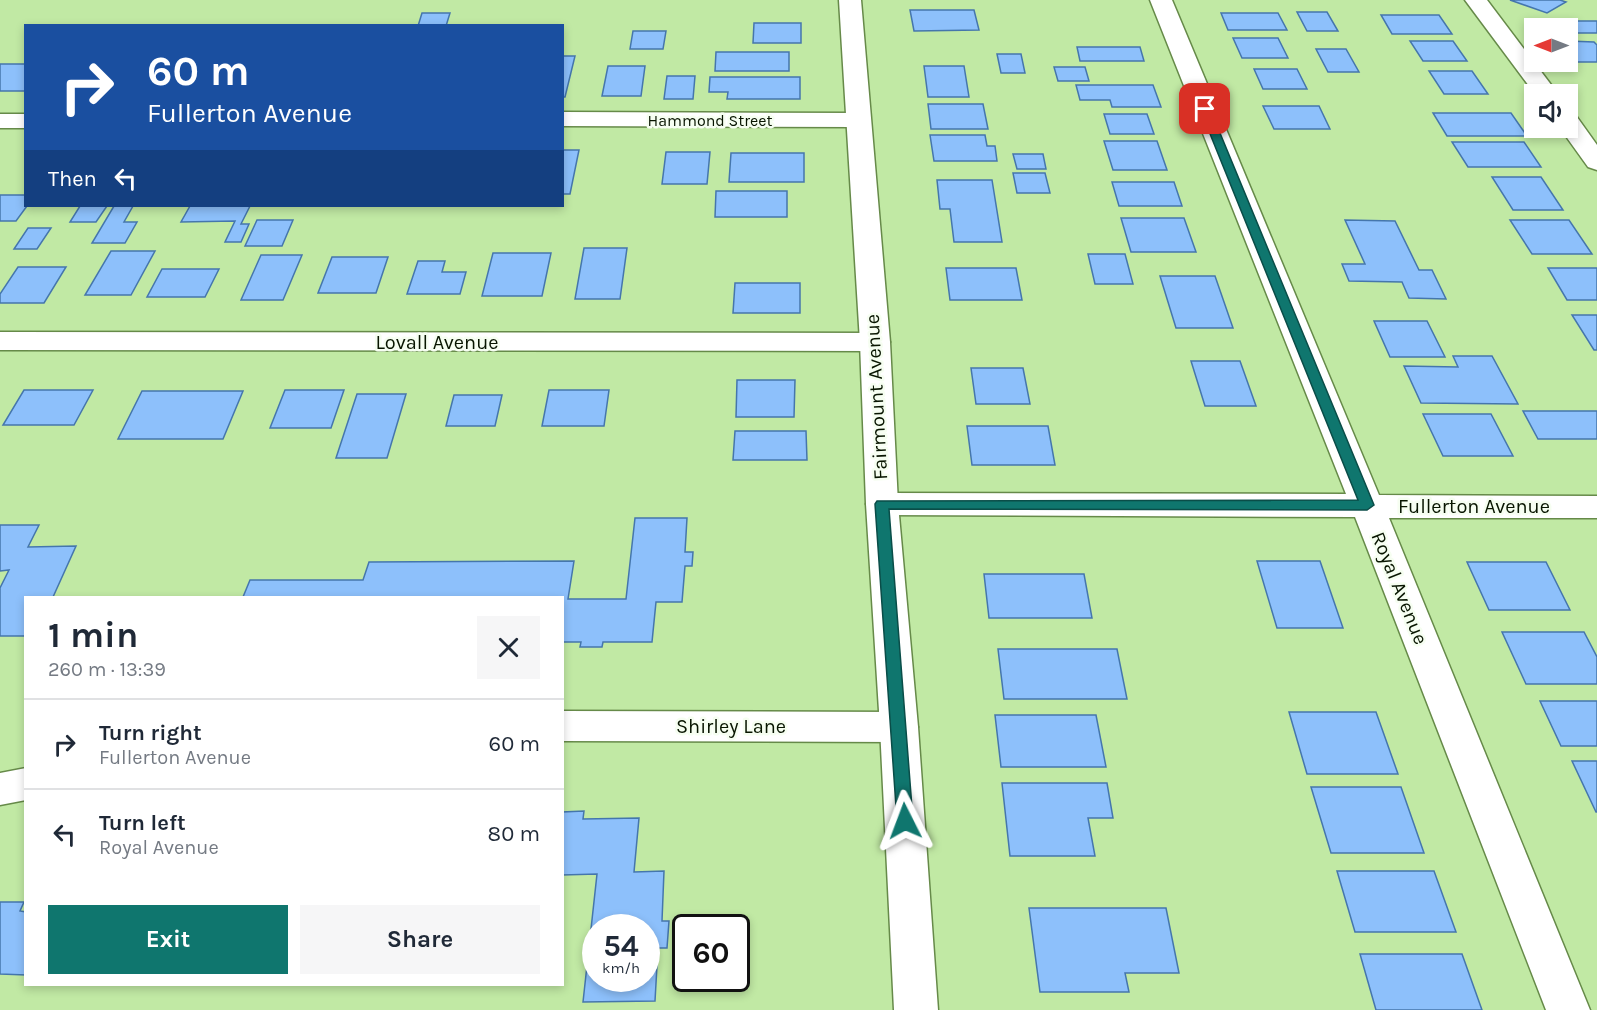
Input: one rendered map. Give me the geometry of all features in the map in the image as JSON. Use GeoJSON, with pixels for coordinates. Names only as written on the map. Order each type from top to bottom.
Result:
{"type":"FeatureCollection","features":[{"type":"Feature","properties":{"kind":"street","name":"Fairmount Avenue"},"geometry":{"type":"LineString","coordinates":[[850,0],[875,342],[882,504],[899,727],[916,1010]]}},
{"type":"Feature","properties":{"kind":"street","name":"Royal Avenue"},"geometry":{"type":"LineString","coordinates":[[1161,0],[1367,505],[1569,1010]]}},
{"type":"Feature","properties":{"kind":"street"},"geometry":{"type":"LineString","coordinates":[[1476,0],[1539,84]]}},
{"type":"Feature","properties":{"kind":"street","name":"Hammond Street"},"geometry":{"type":"LineString","coordinates":[[564,119],[857,120]]}},
{"type":"Feature","properties":{"kind":"street"},"geometry":{"type":"LineString","coordinates":[[0,121],[24,121]]}},
{"type":"Feature","properties":{"kind":"street"},"geometry":{"type":"LineString","coordinates":[[1578,136],[1597,162]]}},
{"type":"Feature","properties":{"kind":"street","name":"Lovall Avenue"},"geometry":{"type":"LineString","coordinates":[[0,341],[875,342]]}},
{"type":"Feature","properties":{"kind":"street","name":"Fullerton Avenue"},"geometry":{"type":"LineString","coordinates":[[882,504],[1597,507]]}},
{"type":"Feature","properties":{"kind":"street","name":"Shirley Lane"},"geometry":{"type":"LineString","coordinates":[[564,726],[899,727]]}},
{"type":"Feature","properties":{"kind":"street"},"geometry":{"type":"LineString","coordinates":[[0,789],[24,784]]}},
{"type":"Feature","properties":{"kind":"building"},"geometry":{"type":"Polygon","coordinates":[[[1510,0],[1560,0],[1566,2],[1547,13],[1510,0]]]}},
{"type":"Feature","properties":{"kind":"building"},"geometry":{"type":"Polygon","coordinates":[[[910,10],[974,10],[979,30],[914,31],[910,10]]]}},
{"type":"Feature","properties":{"kind":"building"},"geometry":{"type":"Polygon","coordinates":[[[1297,12],[1327,12],[1338,31],[1307,31],[1297,12]]]}},
{"type":"Feature","properties":{"kind":"building"},"geometry":{"type":"Polygon","coordinates":[[[422,13],[450,13],[447,24],[419,24],[422,13]]]}},
{"type":"Feature","properties":{"kind":"building"},"geometry":{"type":"Polygon","coordinates":[[[1221,13],[1278,13],[1287,30],[1228,30],[1221,13]]]}},
{"type":"Feature","properties":{"kind":"building"},"geometry":{"type":"Polygon","coordinates":[[[1381,15],[1439,15],[1452,34],[1392,34],[1381,15]]]}},
{"type":"Feature","properties":{"kind":"building"},"geometry":{"type":"Polygon","coordinates":[[[1578,21],[1597,21],[1597,33],[1578,33],[1578,21]]]}},
{"type":"Feature","properties":{"kind":"building"},"geometry":{"type":"Polygon","coordinates":[[[754,23],[801,23],[801,43],[753,43],[754,23]]]}},
{"type":"Feature","properties":{"kind":"building"},"geometry":{"type":"Polygon","coordinates":[[[633,31],[666,31],[663,49],[630,49],[633,31]]]}},
{"type":"Feature","properties":{"kind":"building"},"geometry":{"type":"Polygon","coordinates":[[[1233,38],[1278,38],[1288,58],[1242,58],[1233,38]]]}},
{"type":"Feature","properties":{"kind":"building"},"geometry":{"type":"Polygon","coordinates":[[[1410,41],[1453,41],[1467,61],[1423,61],[1410,41]]]}},
{"type":"Feature","properties":{"kind":"building"},"geometry":{"type":"Polygon","coordinates":[[[1578,41],[1594,42],[1597,45],[1597,62],[1578,62],[1578,41]]]}},
{"type":"Feature","properties":{"kind":"building"},"geometry":{"type":"Polygon","coordinates":[[[1077,47],[1140,47],[1144,61],[1080,61],[1077,47]]]}},
{"type":"Feature","properties":{"kind":"building"},"geometry":{"type":"Polygon","coordinates":[[[1316,49],[1346,49],[1359,72],[1328,72],[1316,49]]]}},
{"type":"Feature","properties":{"kind":"building"},"geometry":{"type":"Polygon","coordinates":[[[716,52],[789,52],[789,71],[715,71],[716,52]]]}},
{"type":"Feature","properties":{"kind":"building"},"geometry":{"type":"Polygon","coordinates":[[[997,54],[1021,54],[1025,73],[1001,73],[997,54]]]}},
{"type":"Feature","properties":{"kind":"building"},"geometry":{"type":"Polygon","coordinates":[[[564,56],[575,56],[565,97],[564,56]]]}},
{"type":"Feature","properties":{"kind":"building"},"geometry":{"type":"Polygon","coordinates":[[[0,64],[24,64],[24,91],[0,91],[0,64]]]}},
{"type":"Feature","properties":{"kind":"building"},"geometry":{"type":"Polygon","coordinates":[[[608,66],[645,66],[641,96],[602,96],[608,66]]]}},
{"type":"Feature","properties":{"kind":"building"},"geometry":{"type":"Polygon","coordinates":[[[924,66],[964,66],[969,97],[928,97],[924,66]]]}},
{"type":"Feature","properties":{"kind":"building"},"geometry":{"type":"Polygon","coordinates":[[[1054,67],[1085,67],[1089,81],[1058,81],[1054,67]]]}},
{"type":"Feature","properties":{"kind":"building"},"geometry":{"type":"Polygon","coordinates":[[[1254,69],[1297,69],[1307,89],[1263,89],[1254,69]]]}},
{"type":"Feature","properties":{"kind":"building"},"geometry":{"type":"Polygon","coordinates":[[[1429,71],[1472,71],[1488,94],[1444,94],[1429,71]]]}},
{"type":"Feature","properties":{"kind":"building"},"geometry":{"type":"Polygon","coordinates":[[[667,76],[695,76],[693,99],[664,99],[667,76]]]}},
{"type":"Feature","properties":{"kind":"building"},"geometry":{"type":"Polygon","coordinates":[[[710,77],[800,77],[800,99],[727,99],[728,92],[709,92],[710,77]]]}},
{"type":"Feature","properties":{"kind":"building"},"geometry":{"type":"Polygon","coordinates":[[[1076,85],[1153,85],[1161,107],[1112,107],[1110,100],[1080,100],[1076,85]]]}},
{"type":"Feature","properties":{"kind":"building"},"geometry":{"type":"Polygon","coordinates":[[[928,104],[983,104],[988,129],[931,129],[928,104]]]}},
{"type":"Feature","properties":{"kind":"building"},"geometry":{"type":"Polygon","coordinates":[[[1263,106],[1319,106],[1330,129],[1274,129],[1263,106]]]}},
{"type":"Feature","properties":{"kind":"building"},"geometry":{"type":"Polygon","coordinates":[[[1433,113],[1511,113],[1524,132],[1524,136],[1447,136],[1433,113]]]}},
{"type":"Feature","properties":{"kind":"building"},"geometry":{"type":"Polygon","coordinates":[[[1104,114],[1147,114],[1154,134],[1110,134],[1104,114]]]}},
{"type":"Feature","properties":{"kind":"building"},"geometry":{"type":"Polygon","coordinates":[[[930,135],[985,135],[987,146],[995,146],[997,161],[934,161],[930,135]]]}},
{"type":"Feature","properties":{"kind":"building"},"geometry":{"type":"Polygon","coordinates":[[[1104,141],[1157,141],[1167,170],[1113,170],[1104,141]]]}},
{"type":"Feature","properties":{"kind":"building"},"geometry":{"type":"Polygon","coordinates":[[[1452,142],[1524,142],[1541,167],[1468,167],[1452,142]]]}},
{"type":"Feature","properties":{"kind":"building"},"geometry":{"type":"Polygon","coordinates":[[[564,150],[579,150],[570,194],[564,194],[564,150]]]}},
{"type":"Feature","properties":{"kind":"building"},"geometry":{"type":"Polygon","coordinates":[[[666,152],[710,152],[707,184],[662,184],[666,152]]]}},
{"type":"Feature","properties":{"kind":"building"},"geometry":{"type":"Polygon","coordinates":[[[731,153],[804,153],[804,182],[729,182],[731,153]]]}},
{"type":"Feature","properties":{"kind":"building"},"geometry":{"type":"Polygon","coordinates":[[[1013,154],[1043,154],[1046,169],[1017,169],[1013,154]]]}},
{"type":"Feature","properties":{"kind":"building"},"geometry":{"type":"Polygon","coordinates":[[[1013,173],[1045,173],[1050,193],[1017,193],[1013,173]]]}},
{"type":"Feature","properties":{"kind":"building"},"geometry":{"type":"Polygon","coordinates":[[[1492,177],[1541,177],[1563,210],[1513,210],[1492,177]]]}},
{"type":"Feature","properties":{"kind":"building"},"geometry":{"type":"Polygon","coordinates":[[[937,180],[992,180],[1002,242],[954,242],[950,209],[940,209],[937,180]]]}},
{"type":"Feature","properties":{"kind":"building"},"geometry":{"type":"Polygon","coordinates":[[[1112,182],[1174,182],[1182,206],[1119,206],[1112,182]]]}},
{"type":"Feature","properties":{"kind":"building"},"geometry":{"type":"Polygon","coordinates":[[[716,191],[787,191],[787,217],[715,217],[716,191]]]}},
{"type":"Feature","properties":{"kind":"building"},"geometry":{"type":"Polygon","coordinates":[[[0,195],[24,195],[24,207],[26,207],[16,221],[0,221],[0,195]]]}},
{"type":"Feature","properties":{"kind":"building"},"geometry":{"type":"Polygon","coordinates":[[[79,207],[106,207],[96,222],[70,222],[79,207]]]}},
{"type":"Feature","properties":{"kind":"building"},"geometry":{"type":"Polygon","coordinates":[[[113,207],[132,207],[124,222],[137,222],[125,243],[92,243],[113,207]]]}},
{"type":"Feature","properties":{"kind":"building"},"geometry":{"type":"Polygon","coordinates":[[[189,207],[250,207],[241,224],[249,224],[241,242],[225,242],[235,221],[181,222],[189,207]]]}},
{"type":"Feature","properties":{"kind":"building"},"geometry":{"type":"Polygon","coordinates":[[[1121,218],[1184,218],[1196,252],[1131,252],[1121,218]]]}},
{"type":"Feature","properties":{"kind":"building"},"geometry":{"type":"Polygon","coordinates":[[[257,220],[293,220],[282,246],[245,246],[257,220]]]}},
{"type":"Feature","properties":{"kind":"building"},"geometry":{"type":"Polygon","coordinates":[[[1345,220],[1395,221],[1419,270],[1432,270],[1446,299],[1409,298],[1402,282],[1349,281],[1342,264],[1365,264],[1345,220]]]}},
{"type":"Feature","properties":{"kind":"building"},"geometry":{"type":"Polygon","coordinates":[[[1510,220],[1569,220],[1592,254],[1532,254],[1510,220]]]}},
{"type":"Feature","properties":{"kind":"building"},"geometry":{"type":"Polygon","coordinates":[[[28,228],[51,228],[37,249],[14,249],[28,228]]]}},
{"type":"Feature","properties":{"kind":"building"},"geometry":{"type":"Polygon","coordinates":[[[584,248],[627,248],[620,299],[575,299],[584,248]]]}},
{"type":"Feature","properties":{"kind":"building"},"geometry":{"type":"Polygon","coordinates":[[[111,251],[155,251],[131,295],[85,295],[111,251]]]}},
{"type":"Feature","properties":{"kind":"building"},"geometry":{"type":"Polygon","coordinates":[[[493,253],[551,253],[542,296],[482,296],[493,253]]]}},
{"type":"Feature","properties":{"kind":"building"},"geometry":{"type":"Polygon","coordinates":[[[1088,254],[1125,254],[1133,284],[1095,284],[1088,254]]]}},
{"type":"Feature","properties":{"kind":"building"},"geometry":{"type":"Polygon","coordinates":[[[261,255],[302,255],[283,300],[241,300],[261,255]]]}},
{"type":"Feature","properties":{"kind":"building"},"geometry":{"type":"Polygon","coordinates":[[[332,257],[388,257],[376,293],[318,293],[332,257]]]}},
{"type":"Feature","properties":{"kind":"building"},"geometry":{"type":"Polygon","coordinates":[[[418,261],[445,261],[442,272],[466,272],[460,294],[407,294],[418,261]]]}},
{"type":"Feature","properties":{"kind":"building"},"geometry":{"type":"Polygon","coordinates":[[[18,267],[66,267],[44,303],[0,303],[0,294],[18,267]]]}},
{"type":"Feature","properties":{"kind":"building"},"geometry":{"type":"Polygon","coordinates":[[[946,268],[1016,268],[1022,300],[950,300],[946,268]]]}},
{"type":"Feature","properties":{"kind":"building"},"geometry":{"type":"Polygon","coordinates":[[[1548,268],[1597,268],[1597,300],[1567,300],[1548,268]]]}},
{"type":"Feature","properties":{"kind":"building"},"geometry":{"type":"Polygon","coordinates":[[[162,269],[219,269],[205,297],[147,297],[162,269]]]}},
{"type":"Feature","properties":{"kind":"building"},"geometry":{"type":"Polygon","coordinates":[[[1160,276],[1215,276],[1233,328],[1176,328],[1160,276]]]}},
{"type":"Feature","properties":{"kind":"building"},"geometry":{"type":"Polygon","coordinates":[[[735,283],[800,283],[800,313],[733,313],[735,283]]]}},
{"type":"Feature","properties":{"kind":"building"},"geometry":{"type":"Polygon","coordinates":[[[1572,315],[1597,315],[1597,350],[1594,350],[1572,315]]]}},
{"type":"Feature","properties":{"kind":"building"},"geometry":{"type":"Polygon","coordinates":[[[1374,321],[1427,321],[1445,357],[1390,357],[1374,321]]]}},
{"type":"Feature","properties":{"kind":"building"},"geometry":{"type":"Polygon","coordinates":[[[1453,356],[1492,356],[1518,404],[1421,403],[1404,366],[1458,367],[1453,356]]]}},
{"type":"Feature","properties":{"kind":"building"},"geometry":{"type":"Polygon","coordinates":[[[1191,361],[1240,361],[1256,406],[1205,406],[1191,361]]]}},
{"type":"Feature","properties":{"kind":"building"},"geometry":{"type":"Polygon","coordinates":[[[971,368],[1023,368],[1030,404],[976,404],[971,368]]]}},
{"type":"Feature","properties":{"kind":"building"},"geometry":{"type":"Polygon","coordinates":[[[737,380],[795,380],[794,417],[736,417],[737,380]]]}},
{"type":"Feature","properties":{"kind":"building"},"geometry":{"type":"Polygon","coordinates":[[[24,390],[93,390],[74,425],[3,425],[24,390]]]}},
{"type":"Feature","properties":{"kind":"building"},"geometry":{"type":"Polygon","coordinates":[[[285,390],[344,390],[331,428],[270,428],[285,390]]]}},
{"type":"Feature","properties":{"kind":"building"},"geometry":{"type":"Polygon","coordinates":[[[549,390],[609,390],[604,426],[542,426],[549,390]]]}},
{"type":"Feature","properties":{"kind":"building"},"geometry":{"type":"Polygon","coordinates":[[[142,391],[243,391],[223,439],[118,439],[142,391]]]}},
{"type":"Feature","properties":{"kind":"building"},"geometry":{"type":"Polygon","coordinates":[[[357,394],[406,394],[387,458],[336,458],[357,394]]]}},
{"type":"Feature","properties":{"kind":"building"},"geometry":{"type":"Polygon","coordinates":[[[454,395],[502,395],[495,426],[446,426],[454,395]]]}},
{"type":"Feature","properties":{"kind":"building"},"geometry":{"type":"Polygon","coordinates":[[[1523,411],[1597,411],[1597,439],[1538,439],[1523,411]]]}},
{"type":"Feature","properties":{"kind":"building"},"geometry":{"type":"Polygon","coordinates":[[[1423,414],[1491,414],[1513,456],[1443,456],[1423,414]]]}},
{"type":"Feature","properties":{"kind":"building"},"geometry":{"type":"Polygon","coordinates":[[[967,426],[1048,426],[1055,465],[972,465],[967,426]]]}},
{"type":"Feature","properties":{"kind":"building"},"geometry":{"type":"Polygon","coordinates":[[[735,431],[806,431],[807,460],[733,460],[735,431]]]}},
{"type":"Feature","properties":{"kind":"building"},"geometry":{"type":"Polygon","coordinates":[[[635,518],[687,518],[685,552],[693,552],[692,566],[685,566],[682,602],[656,602],[652,642],[603,642],[602,647],[580,647],[581,642],[564,642],[564,596],[243,596],[250,580],[363,580],[369,562],[574,561],[568,599],[626,599],[635,518]]]}},
{"type":"Feature","properties":{"kind":"building"},"geometry":{"type":"Polygon","coordinates":[[[0,525],[39,525],[28,547],[76,546],[53,596],[24,596],[24,636],[0,636],[0,588],[9,570],[0,571],[0,525]]]}},
{"type":"Feature","properties":{"kind":"building"},"geometry":{"type":"Polygon","coordinates":[[[1257,561],[1320,561],[1343,628],[1277,628],[1257,561]]]}},
{"type":"Feature","properties":{"kind":"building"},"geometry":{"type":"Polygon","coordinates":[[[1467,562],[1546,562],[1570,610],[1489,610],[1467,562]]]}},
{"type":"Feature","properties":{"kind":"building"},"geometry":{"type":"Polygon","coordinates":[[[984,574],[1084,574],[1092,618],[989,618],[984,574]]]}},
{"type":"Feature","properties":{"kind":"building"},"geometry":{"type":"Polygon","coordinates":[[[1502,632],[1584,632],[1597,657],[1597,684],[1526,684],[1502,632]]]}},
{"type":"Feature","properties":{"kind":"building"},"geometry":{"type":"Polygon","coordinates":[[[998,649],[1117,649],[1127,699],[1004,699],[998,649]]]}},
{"type":"Feature","properties":{"kind":"building"},"geometry":{"type":"Polygon","coordinates":[[[1540,701],[1597,701],[1597,746],[1561,746],[1540,701]]]}},
{"type":"Feature","properties":{"kind":"building"},"geometry":{"type":"Polygon","coordinates":[[[1289,712],[1376,712],[1398,774],[1307,774],[1289,712]]]}},
{"type":"Feature","properties":{"kind":"building"},"geometry":{"type":"Polygon","coordinates":[[[995,715],[1096,715],[1106,767],[1001,767],[995,715]]]}},
{"type":"Feature","properties":{"kind":"building"},"geometry":{"type":"Polygon","coordinates":[[[1572,761],[1597,761],[1597,812],[1596,812],[1572,761]]]}},
{"type":"Feature","properties":{"kind":"building"},"geometry":{"type":"Polygon","coordinates":[[[1002,783],[1107,783],[1113,818],[1088,818],[1095,856],[1010,856],[1002,783]]]}},
{"type":"Feature","properties":{"kind":"building"},"geometry":{"type":"Polygon","coordinates":[[[1311,787],[1401,787],[1424,853],[1331,853],[1311,787]]]}},
{"type":"Feature","properties":{"kind":"building"},"geometry":{"type":"Polygon","coordinates":[[[584,811],[583,819],[639,818],[634,872],[664,871],[662,921],[669,921],[667,948],[660,948],[660,914],[593,914],[597,874],[564,875],[564,812],[584,811]]]}},
{"type":"Feature","properties":{"kind":"building"},"geometry":{"type":"Polygon","coordinates":[[[1337,871],[1434,871],[1456,932],[1355,932],[1337,871]]]}},
{"type":"Feature","properties":{"kind":"building"},"geometry":{"type":"Polygon","coordinates":[[[0,902],[24,902],[20,911],[24,912],[24,975],[0,974],[0,902]]]}},
{"type":"Feature","properties":{"kind":"building"},"geometry":{"type":"Polygon","coordinates":[[[1029,908],[1166,908],[1179,973],[1125,973],[1129,992],[1040,992],[1029,908]]]}},
{"type":"Feature","properties":{"kind":"building"},"geometry":{"type":"Polygon","coordinates":[[[1360,954],[1462,954],[1482,1010],[1376,1010],[1360,954]]]}},
{"type":"Feature","properties":{"kind":"building"},"geometry":{"type":"Polygon","coordinates":[[[584,992],[656,992],[655,1001],[583,1002],[584,992]]]}},
{"type":"Feature","properties":{"kind":"route"},"geometry":{"type":"LineString","coordinates":[[905,821],[882,504],[1367,505],[1205,109]]}}]}
